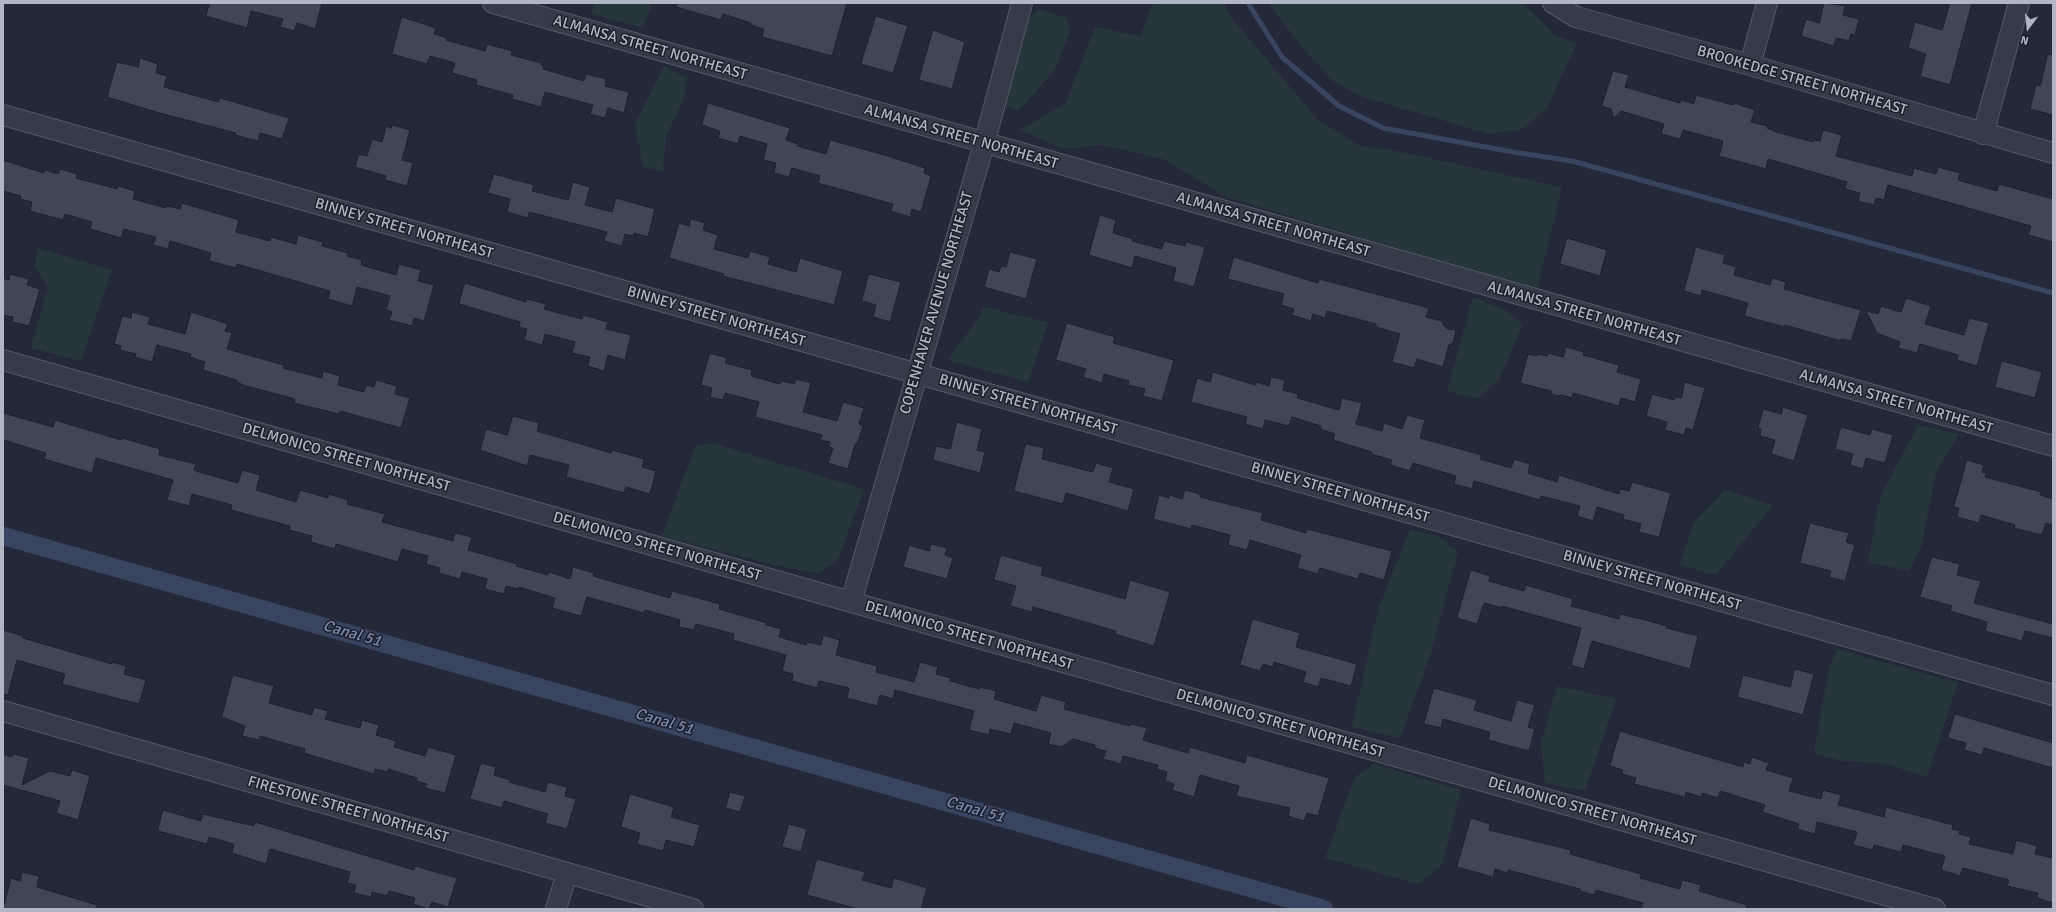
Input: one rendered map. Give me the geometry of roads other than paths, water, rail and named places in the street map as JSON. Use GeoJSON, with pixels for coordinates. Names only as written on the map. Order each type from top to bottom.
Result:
{"type":"FeatureCollection","features":[{"type":"Feature","properties":{"kind":"street","name":"ALMANSA STREET NORTHEAST"},"geometry":{"type":"LineString","coordinates":[[493,3],[984,144],[2053,446]]}},
{"type":"Feature","properties":{"kind":"street","name":"COPENHAVER AVENUE NORTHEAST"},"geometry":{"type":"LineString","coordinates":[[850,602],[984,144],[1022,3]]}},
{"type":"Feature","properties":{"kind":"street","name":"BROOKEDGE STREET NORTHEAST"},"geometry":{"type":"LineString","coordinates":[[1553,3],[1576,17],[1750,65],[1983,134],[2053,153]]}},
{"type":"Feature","properties":{"kind":"street"},"geometry":{"type":"LineString","coordinates":[[1750,65],[1767,3]]}},
{"type":"Feature","properties":{"kind":"street"},"geometry":{"type":"LineString","coordinates":[[1983,134],[2019,3]]}},
{"type":"Feature","properties":{"kind":"street","name":"BINNEY STREET NORTHEAST"},"geometry":{"type":"LineString","coordinates":[[3,115],[2053,695]]}},
{"type":"Feature","properties":{"kind":"street","name":"DELMONICO STREET NORTHEAST"},"geometry":{"type":"LineString","coordinates":[[3,360],[850,602],[1935,909]]}},
{"type":"Feature","properties":{"kind":"street","name":"FIRESTONE STREET NORTHEAST"},"geometry":{"type":"LineString","coordinates":[[3,711],[693,909]]}},
{"type":"Feature","properties":{"kind":"street"},"geometry":{"type":"LineString","coordinates":[[556,909],[567,873]]}},
{"type":"Feature","properties":{"kind":"waterway"},"geometry":{"type":"LineString","coordinates":[[1248,3],[1282,57],[1339,106],[1383,128],[1513,152],[1572,161],[2053,293]]}},
{"type":"Feature","properties":{"kind":"waterway","name":"Canal 51"},"geometry":{"type":"LineString","coordinates":[[3,536],[1324,909]]}}]}
